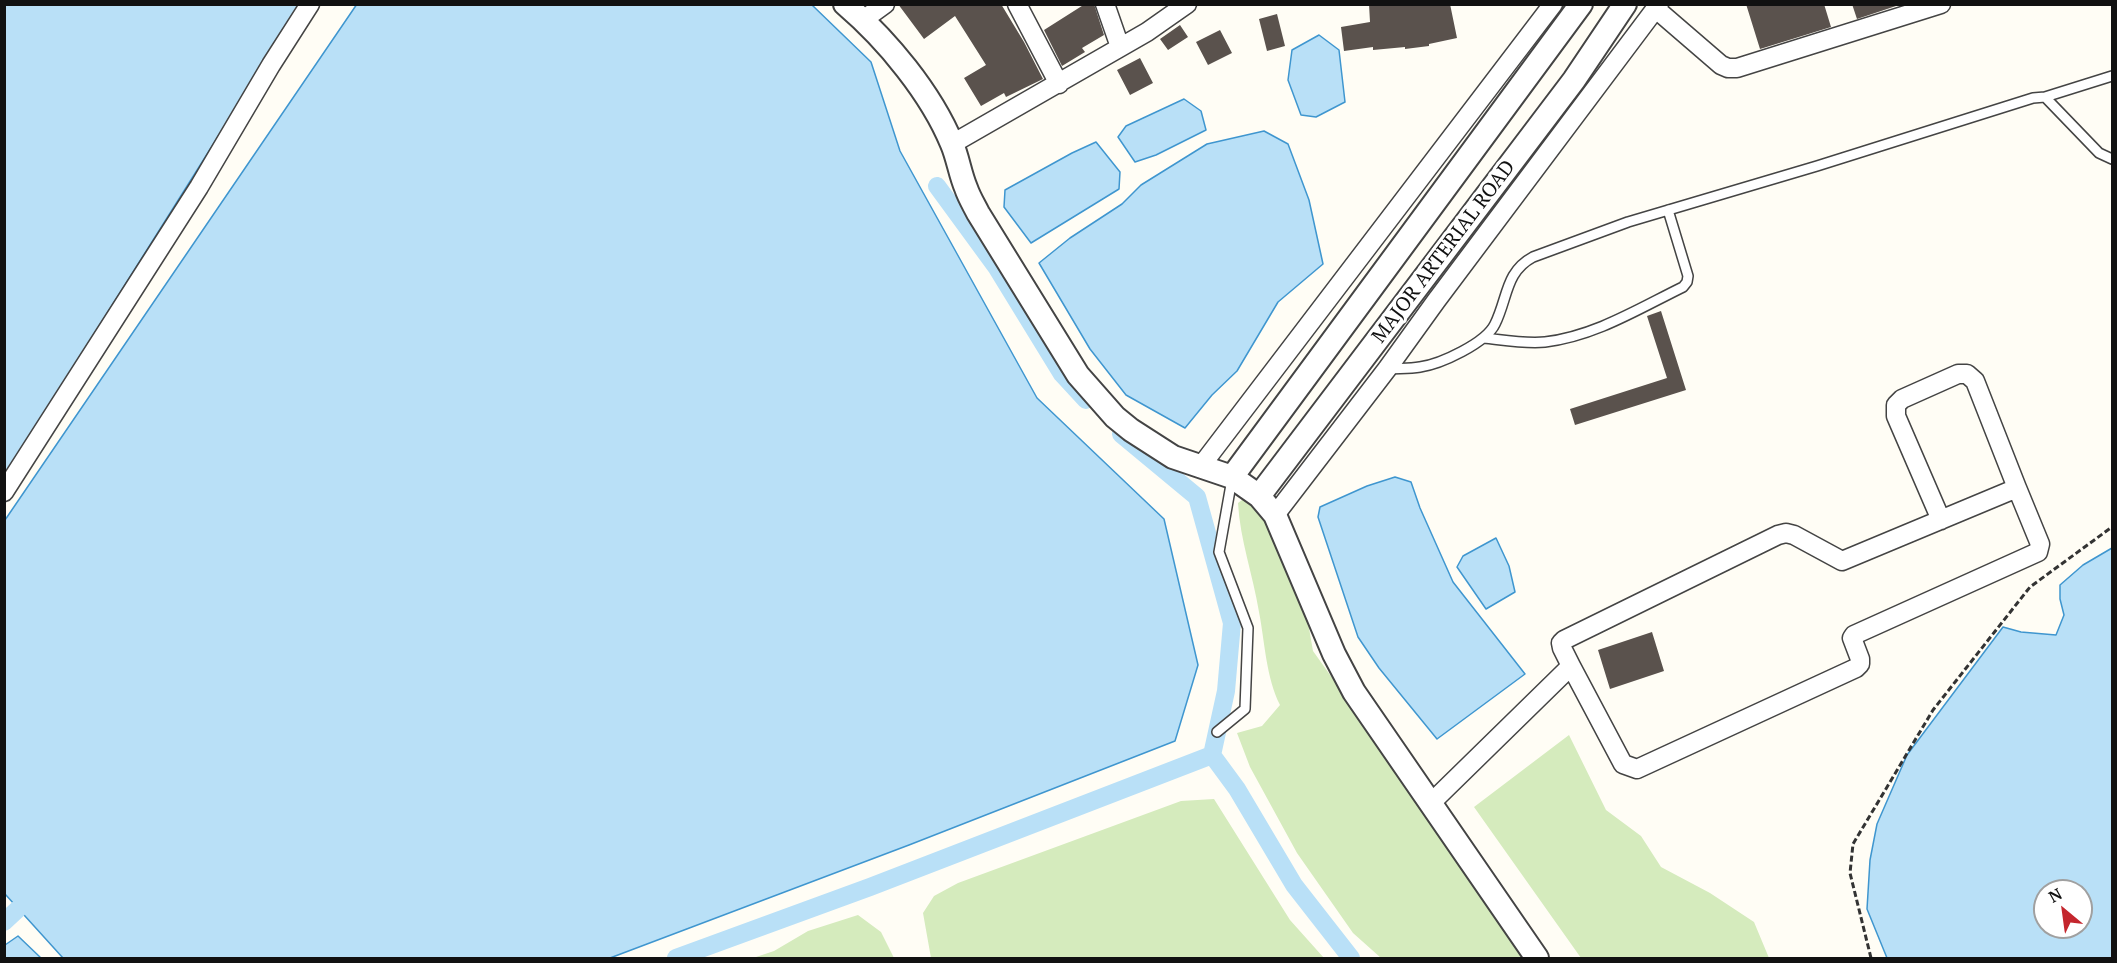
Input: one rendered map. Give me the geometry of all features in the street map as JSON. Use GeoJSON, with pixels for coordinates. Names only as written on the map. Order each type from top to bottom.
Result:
{"type":"FeatureCollection","features":[{"type":"Feature","properties":{"kind":"street"},"geometry":{"type":"LineString","coordinates":[[4,492],[199,187],[310,4]]}},
{"type":"Feature","properties":{"kind":"street"},"geometry":{"type":"LineString","coordinates":[[845,4],[863,20],[907,69],[932,105],[952,144],[966,188],[978,213],[1078,375],[1115,417],[1131,430],[1173,457],[1232,477],[1259,496],[1275,515],[1334,654],[1354,692],[1537,958]]}},
{"type":"Feature","properties":{"kind":"street"},"geometry":{"type":"LineString","coordinates":[[863,20],[885,4]]}},
{"type":"Feature","properties":{"kind":"street"},"geometry":{"type":"LineString","coordinates":[[1017,4],[1059,84]]}},
{"type":"Feature","properties":{"kind":"street"},"geometry":{"type":"LineString","coordinates":[[1104,4],[1120,47]]}},
{"type":"Feature","properties":{"kind":"street"},"geometry":{"type":"LineString","coordinates":[[952,144],[1147,32],[1187,4]]}},
{"type":"Feature","properties":{"kind":"street"},"geometry":{"type":"LineString","coordinates":[[1201,465],[1553,4]]}},
{"type":"Feature","properties":{"kind":"street","name":"MAJOR ARTERIAL ROAD"},"geometry":{"type":"LineString","coordinates":[[1232,477],[1581,4]]}},
{"type":"Feature","properties":{"kind":"street","name":"MAJOR ARTERIAL ROAD"},"geometry":{"type":"LineString","coordinates":[[1259,496],[1574,80],[1625,4]]}},
{"type":"Feature","properties":{"kind":"street"},"geometry":{"type":"LineString","coordinates":[[1275,515],[1657,7],[1721,64],[1728,68],[1737,68],[1941,4]]}},
{"type":"Feature","properties":{"kind":"street"},"geometry":{"type":"LineString","coordinates":[[1941,520],[1896,416],[1896,405],[1902,399],[1959,374],[1967,374],[1975,381],[2040,544],[2038,552],[1854,635],[1852,638],[1860,658],[1860,664],[1856,668],[1637,769],[1623,764],[1562,648],[1564,640],[1778,535],[1786,533],[1794,535],[1842,561],[1941,520],[2017,488]]}},
{"type":"Feature","properties":{"kind":"street"},"geometry":{"type":"LineString","coordinates":[[1431,802],[1571,666]]}},
{"type":"Feature","properties":{"kind":"lane"},"geometry":{"type":"LineString","coordinates":[[1387,369],[1421,367],[1438,362],[1484,338],[1496,322],[1512,276],[1522,263],[1533,257],[1628,222],[2112,76]]}},
{"type":"Feature","properties":{"kind":"lane"},"geometry":{"type":"LineString","coordinates":[[2045,97],[2099,153],[2112,159]]}},
{"type":"Feature","properties":{"kind":"lane"},"geometry":{"type":"LineString","coordinates":[[1484,338],[1542,342],[1567,339],[1590,332],[1683,287],[1688,276],[1668,210]]}},
{"type":"Feature","properties":{"kind":"lane"},"geometry":{"type":"LineString","coordinates":[[1217,732],[1245,709],[1248,628],[1219,552],[1232,477]]}},
{"type":"Feature","properties":{"kind":"path"},"geometry":{"type":"LineString","coordinates":[[1871,958],[1850,873],[1853,844],[1933,710],[2030,586],[2112,527]]}},
{"type":"Feature","properties":{"kind":"green space"},"geometry":{"type":"Polygon","coordinates":[[[1246,497],[1276,534],[1305,605],[1313,651],[1395,766],[1524,958],[1381,958],[1353,933],[1297,853],[1250,767],[1237,733],[1262,726],[1280,705],[1269,671],[1241,530],[1238,503],[1246,497]]]}},
{"type":"Feature","properties":{"kind":"green space"},"geometry":{"type":"Polygon","coordinates":[[[1569,735],[1606,810],[1641,836],[1661,867],[1710,893],[1754,922],[1769,958],[1581,958],[1474,807],[1569,735]]]}},
{"type":"Feature","properties":{"kind":"green space"},"geometry":{"type":"Polygon","coordinates":[[[1214,799],[1290,920],[1324,958],[931,958],[923,913],[934,896],[958,883],[1181,801],[1214,799]]]}},
{"type":"Feature","properties":{"kind":"green space"},"geometry":{"type":"Polygon","coordinates":[[[858,915],[881,932],[894,958],[753,958],[774,951],[808,931],[858,915]]]}},
{"type":"Feature","properties":{"kind":"water"},"geometry":{"type":"Polygon","coordinates":[[[357,4],[812,5],[871,62],[900,151],[1037,398],[1164,519],[1198,665],[1175,741],[610,958],[63,958],[5,894],[5,520],[357,4]]]}},
{"type":"Feature","properties":{"kind":"water"},"geometry":{"type":"Polygon","coordinates":[[[5,5],[305,5],[221,132],[5,476],[5,5]]]}},
{"type":"Feature","properties":{"kind":"water"},"geometry":{"type":"Polygon","coordinates":[[[1319,35],[1339,50],[1345,102],[1316,117],[1301,115],[1288,80],[1292,50],[1319,35]]]}},
{"type":"Feature","properties":{"kind":"water"},"geometry":{"type":"Polygon","coordinates":[[[1184,99],[1201,111],[1206,130],[1156,155],[1135,162],[1118,137],[1126,126],[1184,99]]]}},
{"type":"Feature","properties":{"kind":"water"},"geometry":{"type":"Polygon","coordinates":[[[1264,131],[1288,144],[1309,200],[1323,264],[1278,302],[1237,371],[1212,395],[1185,428],[1126,395],[1090,349],[1039,263],[1070,238],[1122,204],[1141,185],[1207,144],[1264,131]]]}},
{"type":"Feature","properties":{"kind":"water"},"geometry":{"type":"Polygon","coordinates":[[[1096,142],[1120,172],[1119,189],[1031,243],[1004,207],[1005,190],[1096,142]]]}},
{"type":"Feature","properties":{"kind":"water"},"geometry":{"type":"Polygon","coordinates":[[[1395,477],[1411,482],[1453,582],[1525,674],[1437,739],[1379,668],[1358,637],[1318,517],[1320,507],[1367,486],[1395,477]]]}},
{"type":"Feature","properties":{"kind":"water"},"geometry":{"type":"Polygon","coordinates":[[[1496,538],[1509,566],[1515,592],[1486,609],[1457,567],[1463,556],[1496,538]]]}},
{"type":"Feature","properties":{"kind":"water"},"geometry":{"type":"Polygon","coordinates":[[[2112,548],[2112,958],[1887,958],[1867,909],[1870,860],[1877,824],[1907,755],[2003,627],[2021,632],[2056,635],[2064,615],[2060,599],[2060,585],[2083,565],[2112,548]]]}},
{"type":"Feature","properties":{"kind":"water"},"geometry":{"type":"Polygon","coordinates":[[[18,936],[41,958],[5,958],[5,945],[18,936]]]}},
{"type":"Feature","properties":{"kind":"building"},"geometry":{"type":"Polygon","coordinates":[[[898,4],[1001,4],[1043,79],[1006,97],[1004,93],[981,106],[964,78],[986,65],[955,16],[924,39],[898,4]]]}},
{"type":"Feature","properties":{"kind":"building"},"geometry":{"type":"Polygon","coordinates":[[[1085,4],[1094,4],[1104,35],[1082,48],[1085,52],[1062,66],[1044,30],[1085,4]]]}},
{"type":"Feature","properties":{"kind":"building"},"geometry":{"type":"Polygon","coordinates":[[[1369,4],[1450,4],[1457,38],[1429,44],[1429,46],[1405,49],[1405,47],[1373,50],[1373,47],[1344,51],[1341,27],[1370,22],[1369,4]]]}},
{"type":"Feature","properties":{"kind":"building"},"geometry":{"type":"Polygon","coordinates":[[[1746,4],[1824,4],[1831,27],[1760,49],[1746,4]]]}},
{"type":"Feature","properties":{"kind":"building"},"geometry":{"type":"Polygon","coordinates":[[[1852,4],[1902,4],[1857,19],[1852,4]]]}},
{"type":"Feature","properties":{"kind":"building"},"geometry":{"type":"Polygon","coordinates":[[[1277,14],[1285,46],[1267,51],[1259,19],[1277,14]]]}},
{"type":"Feature","properties":{"kind":"building"},"geometry":{"type":"Polygon","coordinates":[[[1180,25],[1188,37],[1168,50],[1160,39],[1180,25]]]}},
{"type":"Feature","properties":{"kind":"building"},"geometry":{"type":"Polygon","coordinates":[[[1220,30],[1232,53],[1208,65],[1196,42],[1220,30]]]}},
{"type":"Feature","properties":{"kind":"building"},"geometry":{"type":"Polygon","coordinates":[[[1140,58],[1153,83],[1130,95],[1117,70],[1140,58]]]}},
{"type":"Feature","properties":{"kind":"building"},"geometry":{"type":"Polygon","coordinates":[[[1661,311],[1686,390],[1575,425],[1570,409],[1667,378],[1647,316],[1661,311]]]}},
{"type":"Feature","properties":{"kind":"building"},"geometry":{"type":"Polygon","coordinates":[[[1652,632],[1664,671],[1610,689],[1598,650],[1652,632]]]}},
{"type":"Feature","properties":{"kind":"waterway"},"geometry":{"type":"LineString","coordinates":[[937,186],[997,268],[1062,374],[1086,400]]}},
{"type":"Feature","properties":{"kind":"waterway"},"geometry":{"type":"LineString","coordinates":[[1121,434],[1197,497],[1232,623],[1226,691],[1212,755]]}},
{"type":"Feature","properties":{"kind":"waterway"},"geometry":{"type":"LineString","coordinates":[[676,958],[870,887],[1212,755],[1237,789],[1294,885],[1351,958]]}},
{"type":"Feature","properties":{"kind":"waterway"},"geometry":{"type":"LineString","coordinates":[[4,922],[18,909]]}}]}
